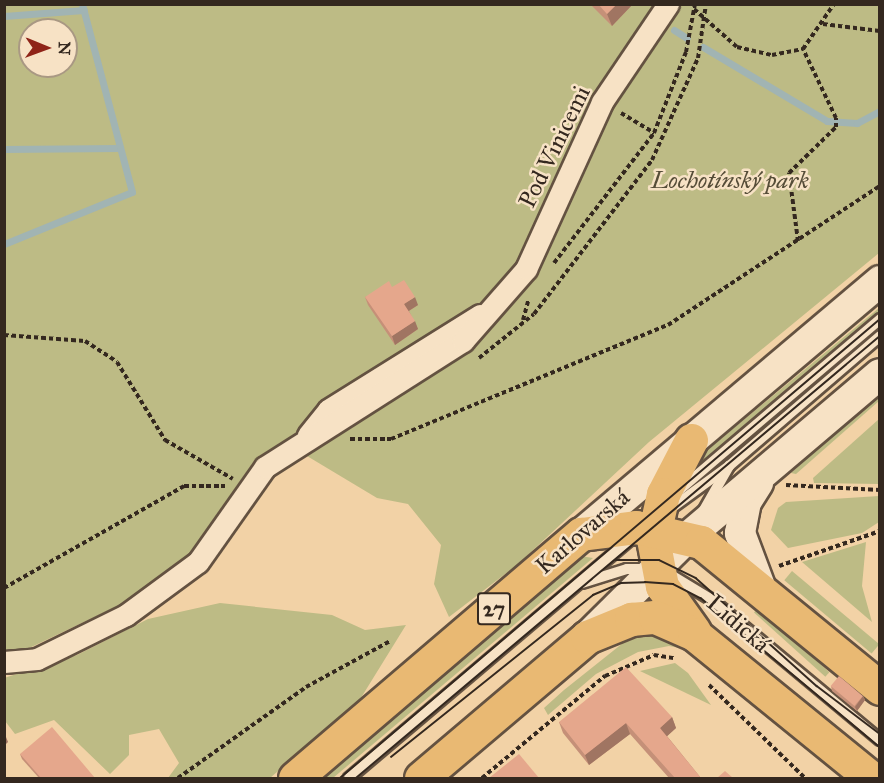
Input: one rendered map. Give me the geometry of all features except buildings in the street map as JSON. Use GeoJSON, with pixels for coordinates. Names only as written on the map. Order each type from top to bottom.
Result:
{"type":"FeatureCollection","features":[{"type":"Feature","properties":{"kind":"main road","name":"Karlovarská"},"geometry":{"type":"LineString","coordinates":[[296,778],[580,534],[877,284]]}},
{"type":"Feature","properties":{"kind":"main road","name":"Karlovarská"},"geometry":{"type":"LineString","coordinates":[[422,778],[587,637],[689,536],[879,374]]}},
{"type":"Feature","properties":{"kind":"main road"},"geometry":{"type":"LineString","coordinates":[[692,440],[653,521],[648,579],[709,648]]}},
{"type":"Feature","properties":{"kind":"main road"},"geometry":{"type":"LineString","coordinates":[[761,589],[740,533],[741,518],[772,465]]}},
{"type":"Feature","properties":{"kind":"main road","name":"Lidická"},"geometry":{"type":"LineString","coordinates":[[580,534],[653,521],[689,536],[761,589],[879,688]]}},
{"type":"Feature","properties":{"kind":"main road","name":"Karlovarská"},"geometry":{"type":"LineString","coordinates":[[587,637],[631,619],[655,617],[681,625],[709,648]]}},
{"type":"Feature","properties":{"kind":"main road","name":"Lidická"},"geometry":{"type":"LineString","coordinates":[[709,648],[871,778]]}},
{"type":"Feature","properties":{"kind":"street","name":"Pod Vinicemi"},"geometry":{"type":"LineString","coordinates":[[4,662],[37,659],[126,615],[198,562],[246,487],[308,436],[337,424],[438,362],[490,310],[526,269],[602,102],[668,4]]}},
{"type":"Feature","properties":{"kind":"lane","name":"Karlovarská"},"geometry":{"type":"LineString","coordinates":[[349,778],[653,521],[879,319]]}},
{"type":"Feature","properties":{"kind":"lane","name":"Karlovarská"},"geometry":{"type":"LineString","coordinates":[[653,521],[729,466],[879,336]]}},
{"type":"Feature","properties":{"kind":"lane","name":"Karlovarská"},"geometry":{"type":"LineString","coordinates":[[689,536],[729,466]]}},
{"type":"Feature","properties":{"kind":"lane","name":"Lidická"},"geometry":{"type":"LineString","coordinates":[[576,585],[627,569],[648,579],[712,600],[879,740]]}},
{"type":"Feature","properties":{"kind":"path"},"geometry":{"type":"LineString","coordinates":[[688,4],[695,7],[737,47],[772,55],[803,49],[823,24],[834,4]]}},
{"type":"Feature","properties":{"kind":"path"},"geometry":{"type":"LineString","coordinates":[[533,294],[523,321],[652,160],[698,58],[706,4]]}},
{"type":"Feature","properties":{"kind":"path"},"geometry":{"type":"LineString","coordinates":[[552,266],[654,133],[686,52],[695,7]]}},
{"type":"Feature","properties":{"kind":"path"},"geometry":{"type":"LineString","coordinates":[[823,24],[879,31]]}},
{"type":"Feature","properties":{"kind":"path"},"geometry":{"type":"LineString","coordinates":[[798,242],[789,173],[836,127],[836,118],[803,49]]}},
{"type":"Feature","properties":{"kind":"path"},"geometry":{"type":"LineString","coordinates":[[602,102],[654,133]]}},
{"type":"Feature","properties":{"kind":"path"},"geometry":{"type":"LineString","coordinates":[[308,436],[391,439],[668,325],[798,242],[879,186]]}},
{"type":"Feature","properties":{"kind":"path"},"geometry":{"type":"LineString","coordinates":[[4,335],[85,341],[117,362],[165,440],[246,487]]}},
{"type":"Feature","properties":{"kind":"path"},"geometry":{"type":"LineString","coordinates":[[772,465],[789,489]]}},
{"type":"Feature","properties":{"kind":"path"},"geometry":{"type":"LineString","coordinates":[[783,495],[805,475]]}},
{"type":"Feature","properties":{"kind":"path"},"geometry":{"type":"LineString","coordinates":[[4,588],[184,486],[246,487]]}},
{"type":"Feature","properties":{"kind":"path"},"geometry":{"type":"LineString","coordinates":[[789,489],[879,490]]}},
{"type":"Feature","properties":{"kind":"path"},"geometry":{"type":"LineString","coordinates":[[761,589],[781,563],[879,531]]}},
{"type":"Feature","properties":{"kind":"path"},"geometry":{"type":"LineString","coordinates":[[776,555],[781,563]]}},
{"type":"Feature","properties":{"kind":"path"},"geometry":{"type":"LineString","coordinates":[[178,778],[306,687],[390,641]]}},
{"type":"Feature","properties":{"kind":"path"},"geometry":{"type":"LineString","coordinates":[[482,778],[605,676],[654,655],[693,667],[709,648]]}},
{"type":"Feature","properties":{"kind":"path"},"geometry":{"type":"LineString","coordinates":[[705,681],[805,778]]}},
{"type":"Feature","properties":{"kind":"green space","name":"Lochotínský park"},"geometry":{"type":"Polygon","coordinates":[[[4,5],[879,5],[879,253],[649,442],[517,565],[449,617],[434,584],[441,545],[408,504],[377,498],[292,447],[265,467],[255,460],[189,555],[126,602],[23,651],[5,651],[4,5]]]}},
{"type":"Feature","properties":{"kind":"green space"},"geometry":{"type":"Polygon","coordinates":[[[879,308],[879,313],[690,474],[694,461],[879,308]]]}},
{"type":"Feature","properties":{"kind":"green space"},"geometry":{"type":"Polygon","coordinates":[[[879,391],[879,401],[796,474],[791,473],[879,391]]]}},
{"type":"Feature","properties":{"kind":"green space"},"geometry":{"type":"Polygon","coordinates":[[[879,419],[879,484],[814,483],[813,478],[879,419]]]}},
{"type":"Feature","properties":{"kind":"green space"},"geometry":{"type":"Polygon","coordinates":[[[879,496],[879,522],[862,533],[788,548],[771,530],[778,508],[786,502],[879,496]]]}},
{"type":"Feature","properties":{"kind":"green space"},"geometry":{"type":"Polygon","coordinates":[[[866,542],[862,586],[872,622],[802,562],[866,542]]]}},
{"type":"Feature","properties":{"kind":"green space"},"geometry":{"type":"Polygon","coordinates":[[[580,556],[593,558],[333,778],[315,778],[580,556]]]}},
{"type":"Feature","properties":{"kind":"green space"},"geometry":{"type":"Polygon","coordinates":[[[792,571],[879,644],[872,653],[784,580],[792,571]]]}},
{"type":"Feature","properties":{"kind":"green space"},"geometry":{"type":"Polygon","coordinates":[[[220,603],[332,615],[365,630],[406,625],[359,701],[270,778],[168,778],[179,763],[159,729],[129,735],[129,755],[110,774],[54,720],[15,734],[5,721],[4,678],[77,655],[148,619],[220,603]]]}},
{"type":"Feature","properties":{"kind":"green space"},"geometry":{"type":"Polygon","coordinates":[[[758,608],[829,672],[825,677],[754,612],[758,608]]]}},
{"type":"Feature","properties":{"kind":"green space"},"geometry":{"type":"Polygon","coordinates":[[[647,634],[668,637],[685,649],[669,646],[638,652],[596,674],[548,715],[544,708],[564,690],[623,643],[647,634]]]}},
{"type":"Feature","properties":{"kind":"green space"},"geometry":{"type":"Polygon","coordinates":[[[675,663],[688,673],[711,705],[640,671],[675,663]]]}},
{"type":"Feature","properties":{"kind":"waterway"},"geometry":{"type":"LineString","coordinates":[[4,244],[132,192],[82,4]]}},
{"type":"Feature","properties":{"kind":"waterway"},"geometry":{"type":"LineString","coordinates":[[4,16],[84,10]]}},
{"type":"Feature","properties":{"kind":"waterway"},"geometry":{"type":"LineString","coordinates":[[674,30],[687,38]]}},
{"type":"Feature","properties":{"kind":"waterway"},"geometry":{"type":"LineString","coordinates":[[703,47],[827,121],[857,123],[880,111]]}},
{"type":"Feature","properties":{"kind":"waterway"},"geometry":{"type":"LineString","coordinates":[[4,149],[120,148]]}},
{"type":"Feature","properties":{"kind":"tram line"},"geometry":{"type":"LineString","coordinates":[[340,778],[880,319]]}},
{"type":"Feature","properties":{"kind":"tram line"},"geometry":{"type":"LineString","coordinates":[[356,778],[880,336]]}},
{"type":"Feature","properties":{"kind":"tram line"},"geometry":{"type":"LineString","coordinates":[[616,560],[659,560],[696,578],[817,686],[880,734]]}},
{"type":"Feature","properties":{"kind":"tram line"},"geometry":{"type":"LineString","coordinates":[[391,757],[593,595],[621,583],[645,582],[673,584],[701,598],[880,747]]}}]}
